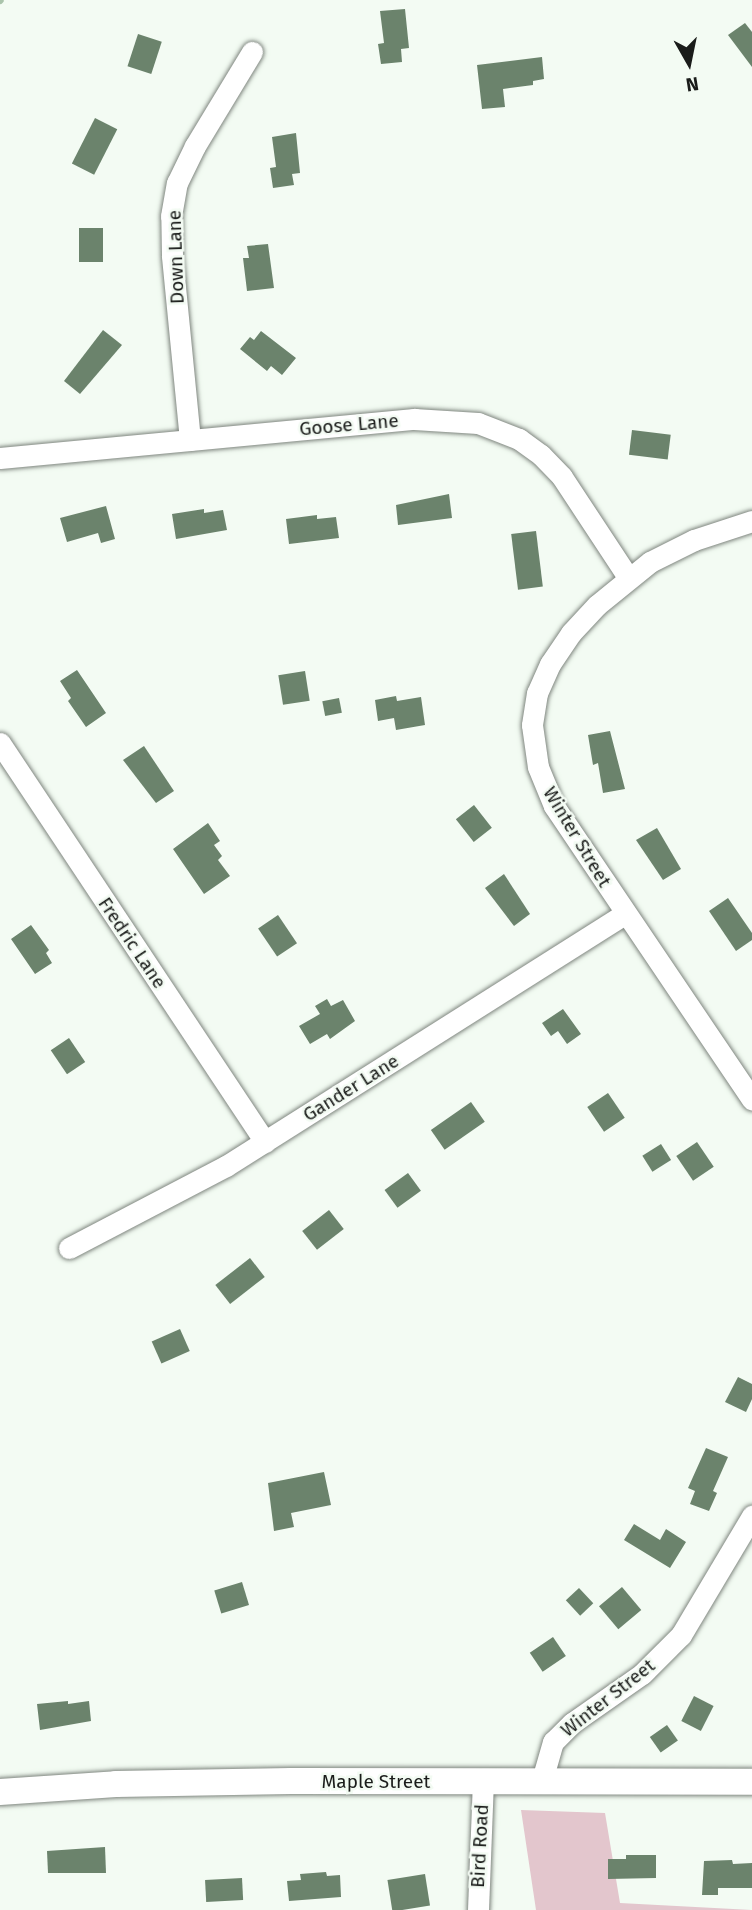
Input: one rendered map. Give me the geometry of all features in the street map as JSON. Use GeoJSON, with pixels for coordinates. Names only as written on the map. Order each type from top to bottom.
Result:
{"type":"FeatureCollection","features":[{"type":"Feature","properties":{"kind":"street","name":"Down Lane"},"geometry":{"type":"LineString","coordinates":[[190,440],[172,255],[171,216],[177,183],[195,146],[252,52]]}},
{"type":"Feature","properties":{"kind":"street","name":"Goose Lane"},"geometry":{"type":"LineString","coordinates":[[0,458],[414,419],[478,423],[519,439],[541,455],[562,477],[628,577]]}},
{"type":"Feature","properties":{"kind":"street","name":"Winter Street"},"geometry":{"type":"LineString","coordinates":[[752,521],[694,540],[628,577],[571,633],[550,664],[537,693],[532,725],[538,767],[554,806],[752,1099]]}},
{"type":"Feature","properties":{"kind":"street","name":"Fredric Lane"},"geometry":{"type":"LineString","coordinates":[[0,743],[265,1142]]}},
{"type":"Feature","properties":{"kind":"street","name":"Gander Lane"},"geometry":{"type":"LineString","coordinates":[[69,1248],[265,1142],[625,914]]}},
{"type":"Feature","properties":{"kind":"street","name":"Winter Street"},"geometry":{"type":"LineString","coordinates":[[542,1780],[553,1742],[572,1723],[642,1674],[681,1635],[750,1523]]}},
{"type":"Feature","properties":{"kind":"street","name":"Maple Street"},"geometry":{"type":"LineString","coordinates":[[0,1793],[116,1784],[542,1780],[752,1782]]}},
{"type":"Feature","properties":{"kind":"street","name":"Bird Road"},"geometry":{"type":"LineString","coordinates":[[478,1910],[483,1782]]}},
{"type":"Feature","properties":{"kind":"shaded area"},"geometry":{"type":"Polygon","coordinates":[[[521,1810],[605,1813],[620,1903],[752,1910],[536,1910],[521,1810]]]}},
{"type":"Feature","properties":{"kind":"building"},"geometry":{"type":"Polygon","coordinates":[[[405,9],[409,48],[401,49],[402,62],[381,64],[378,44],[384,43],[380,11],[405,9]]]}},
{"type":"Feature","properties":{"kind":"building"},"geometry":{"type":"Polygon","coordinates":[[[745,23],[752,32],[752,67],[728,35],[745,23]]]}},
{"type":"Feature","properties":{"kind":"building"},"geometry":{"type":"Polygon","coordinates":[[[138,34],[162,42],[151,74],[127,66],[138,34]]]}},
{"type":"Feature","properties":{"kind":"building"},"geometry":{"type":"Polygon","coordinates":[[[542,57],[544,79],[533,81],[533,85],[503,89],[505,107],[482,109],[477,65],[542,57]]]}},
{"type":"Feature","properties":{"kind":"building"},"geometry":{"type":"Polygon","coordinates":[[[95,118],[117,129],[94,175],[72,163],[95,118]]]}},
{"type":"Feature","properties":{"kind":"building"},"geometry":{"type":"Polygon","coordinates":[[[296,133],[300,173],[292,174],[294,185],[273,188],[270,168],[276,167],[272,137],[296,133]]]}},
{"type":"Feature","properties":{"kind":"building"},"geometry":{"type":"Polygon","coordinates":[[[79,228],[103,228],[103,262],[79,262],[79,228]]]}},
{"type":"Feature","properties":{"kind":"building"},"geometry":{"type":"Polygon","coordinates":[[[268,244],[274,288],[247,291],[243,258],[249,258],[247,246],[268,244]]]}},
{"type":"Feature","properties":{"kind":"building"},"geometry":{"type":"Polygon","coordinates":[[[103,330],[122,345],[80,394],[64,381],[103,330]]]}},
{"type":"Feature","properties":{"kind":"building"},"geometry":{"type":"Polygon","coordinates":[[[261,331],[296,358],[282,375],[271,366],[267,371],[240,349],[250,337],[254,340],[261,331]]]}},
{"type":"Feature","properties":{"kind":"building"},"geometry":{"type":"Polygon","coordinates":[[[632,430],[671,435],[668,460],[629,455],[632,430]]]}},
{"type":"Feature","properties":{"kind":"building"},"geometry":{"type":"Polygon","coordinates":[[[449,494],[452,518],[398,525],[396,505],[449,494]]]}},
{"type":"Feature","properties":{"kind":"building"},"geometry":{"type":"Polygon","coordinates":[[[106,506],[115,539],[101,543],[98,533],[67,542],[60,518],[106,506]]]}},
{"type":"Feature","properties":{"kind":"building"},"geometry":{"type":"Polygon","coordinates":[[[204,509],[204,513],[223,510],[227,530],[176,539],[172,514],[204,509]]]}},
{"type":"Feature","properties":{"kind":"building"},"geometry":{"type":"Polygon","coordinates":[[[317,515],[317,519],[336,517],[339,538],[289,544],[286,519],[317,515]]]}},
{"type":"Feature","properties":{"kind":"building"},"geometry":{"type":"Polygon","coordinates":[[[536,531],[543,587],[518,590],[511,534],[536,531]]]}},
{"type":"Feature","properties":{"kind":"building"},"geometry":{"type":"Polygon","coordinates":[[[77,670],[106,713],[86,727],[68,701],[71,698],[60,681],[77,670]]]}},
{"type":"Feature","properties":{"kind":"building"},"geometry":{"type":"Polygon","coordinates":[[[305,671],[310,701],[283,705],[278,675],[305,671]]]}},
{"type":"Feature","properties":{"kind":"building"},"geometry":{"type":"Polygon","coordinates":[[[396,696],[397,701],[421,697],[425,725],[396,730],[394,718],[378,721],[375,700],[396,696]]]}},
{"type":"Feature","properties":{"kind":"building"},"geometry":{"type":"Polygon","coordinates":[[[339,698],[342,713],[325,716],[322,701],[339,698]]]}},
{"type":"Feature","properties":{"kind":"building"},"geometry":{"type":"Polygon","coordinates":[[[610,731],[625,789],[603,793],[598,763],[593,765],[588,735],[610,731]]]}},
{"type":"Feature","properties":{"kind":"building"},"geometry":{"type":"Polygon","coordinates":[[[144,746],[174,791],[156,803],[123,760],[144,746]]]}},
{"type":"Feature","properties":{"kind":"building"},"geometry":{"type":"Polygon","coordinates":[[[474,805],[492,828],[474,842],[456,819],[474,805]]]}},
{"type":"Feature","properties":{"kind":"building"},"geometry":{"type":"Polygon","coordinates":[[[208,823],[220,841],[214,845],[222,856],[218,860],[230,876],[204,894],[173,849],[208,823]]]}},
{"type":"Feature","properties":{"kind":"building"},"geometry":{"type":"Polygon","coordinates":[[[657,828],[681,869],[663,880],[636,840],[657,828]]]}},
{"type":"Feature","properties":{"kind":"building"},"geometry":{"type":"Polygon","coordinates":[[[504,874],[530,914],[514,926],[485,888],[504,874]]]}},
{"type":"Feature","properties":{"kind":"building"},"geometry":{"type":"Polygon","coordinates":[[[728,898],[752,933],[752,940],[736,951],[709,911],[728,898]]]}},
{"type":"Feature","properties":{"kind":"building"},"geometry":{"type":"Polygon","coordinates":[[[278,915],[297,943],[277,957],[258,928],[278,915]]]}},
{"type":"Feature","properties":{"kind":"building"},"geometry":{"type":"Polygon","coordinates":[[[31,925],[49,950],[46,953],[52,963],[35,974],[11,939],[31,925]]]}},
{"type":"Feature","properties":{"kind":"building"},"geometry":{"type":"Polygon","coordinates":[[[327,999],[331,1006],[343,1000],[355,1021],[330,1039],[327,1034],[310,1044],[299,1026],[320,1014],[315,1006],[327,999]]]}},
{"type":"Feature","properties":{"kind":"building"},"geometry":{"type":"Polygon","coordinates":[[[563,1009],[581,1034],[567,1044],[558,1031],[551,1036],[542,1023],[563,1009]]]}},
{"type":"Feature","properties":{"kind":"building"},"geometry":{"type":"Polygon","coordinates":[[[69,1038],[85,1062],[67,1074],[51,1050],[69,1038]]]}},
{"type":"Feature","properties":{"kind":"building"},"geometry":{"type":"Polygon","coordinates":[[[608,1093],[625,1118],[604,1132],[587,1107],[608,1093]]]}},
{"type":"Feature","properties":{"kind":"building"},"geometry":{"type":"Polygon","coordinates":[[[471,1102],[485,1122],[445,1150],[431,1130],[471,1102]]]}},
{"type":"Feature","properties":{"kind":"building"},"geometry":{"type":"Polygon","coordinates":[[[697,1142],[714,1167],[693,1181],[676,1156],[697,1142]]]}},
{"type":"Feature","properties":{"kind":"building"},"geometry":{"type":"Polygon","coordinates":[[[661,1144],[671,1160],[652,1172],[642,1156],[661,1144]]]}},
{"type":"Feature","properties":{"kind":"building"},"geometry":{"type":"Polygon","coordinates":[[[408,1173],[421,1191],[397,1208],[385,1190],[408,1173]]]}},
{"type":"Feature","properties":{"kind":"building"},"geometry":{"type":"Polygon","coordinates":[[[329,1210],[344,1229],[317,1250],[302,1231],[329,1210]]]}},
{"type":"Feature","properties":{"kind":"building"},"geometry":{"type":"Polygon","coordinates":[[[250,1258],[265,1277],[230,1304],[215,1285],[250,1258]]]}},
{"type":"Feature","properties":{"kind":"building"},"geometry":{"type":"Polygon","coordinates":[[[180,1329],[190,1351],[161,1364],[152,1342],[180,1329]]]}},
{"type":"Feature","properties":{"kind":"building"},"geometry":{"type":"Polygon","coordinates":[[[738,1377],[752,1384],[752,1399],[746,1412],[725,1402],[738,1377]]]}},
{"type":"Feature","properties":{"kind":"building"},"geometry":{"type":"Polygon","coordinates":[[[706,1448],[728,1457],[713,1491],[717,1493],[709,1511],[690,1504],[695,1491],[688,1488],[706,1448]]]}},
{"type":"Feature","properties":{"kind":"building"},"geometry":{"type":"Polygon","coordinates":[[[324,1472],[331,1505],[291,1513],[294,1527],[274,1531],[268,1483],[324,1472]]]}},
{"type":"Feature","properties":{"kind":"building"},"geometry":{"type":"Polygon","coordinates":[[[634,1524],[660,1540],[666,1529],[686,1542],[670,1568],[624,1540],[634,1524]]]}},
{"type":"Feature","properties":{"kind":"building"},"geometry":{"type":"Polygon","coordinates":[[[242,1582],[249,1605],[221,1613],[214,1590],[242,1582]]]}},
{"type":"Feature","properties":{"kind":"building"},"geometry":{"type":"Polygon","coordinates":[[[622,1587],[641,1610],[618,1629],[599,1606],[622,1587]]]}},
{"type":"Feature","properties":{"kind":"building"},"geometry":{"type":"Polygon","coordinates":[[[579,1588],[593,1603],[580,1616],[566,1600],[579,1588]]]}},
{"type":"Feature","properties":{"kind":"building"},"geometry":{"type":"Polygon","coordinates":[[[553,1637],[566,1656],[543,1672],[530,1653],[553,1637]]]}},
{"type":"Feature","properties":{"kind":"building"},"geometry":{"type":"Polygon","coordinates":[[[694,1696],[714,1706],[701,1731],[681,1721],[694,1696]]]}},
{"type":"Feature","properties":{"kind":"building"},"geometry":{"type":"Polygon","coordinates":[[[68,1701],[68,1704],[89,1701],[91,1721],[40,1730],[37,1704],[68,1701]]]}},
{"type":"Feature","properties":{"kind":"building"},"geometry":{"type":"Polygon","coordinates":[[[667,1725],[678,1741],[661,1753],[650,1737],[667,1725]]]}},
{"type":"Feature","properties":{"kind":"building"},"geometry":{"type":"Polygon","coordinates":[[[105,1847],[106,1873],[48,1873],[47,1851],[105,1847]]]}},
{"type":"Feature","properties":{"kind":"building"},"geometry":{"type":"Polygon","coordinates":[[[626,1855],[656,1855],[656,1878],[608,1879],[608,1859],[626,1859],[626,1855]]]}},
{"type":"Feature","properties":{"kind":"building"},"geometry":{"type":"Polygon","coordinates":[[[732,1860],[733,1864],[752,1863],[752,1888],[718,1888],[718,1895],[702,1895],[704,1861],[732,1860]]]}},
{"type":"Feature","properties":{"kind":"building"},"geometry":{"type":"Polygon","coordinates":[[[326,1872],[327,1876],[340,1875],[341,1897],[289,1901],[287,1881],[301,1880],[300,1874],[326,1872]]]}},
{"type":"Feature","properties":{"kind":"building"},"geometry":{"type":"Polygon","coordinates":[[[425,1874],[430,1906],[392,1910],[387,1880],[425,1874]]]}},
{"type":"Feature","properties":{"kind":"building"},"geometry":{"type":"Polygon","coordinates":[[[242,1878],[243,1900],[206,1902],[205,1880],[242,1878]]]}}]}
